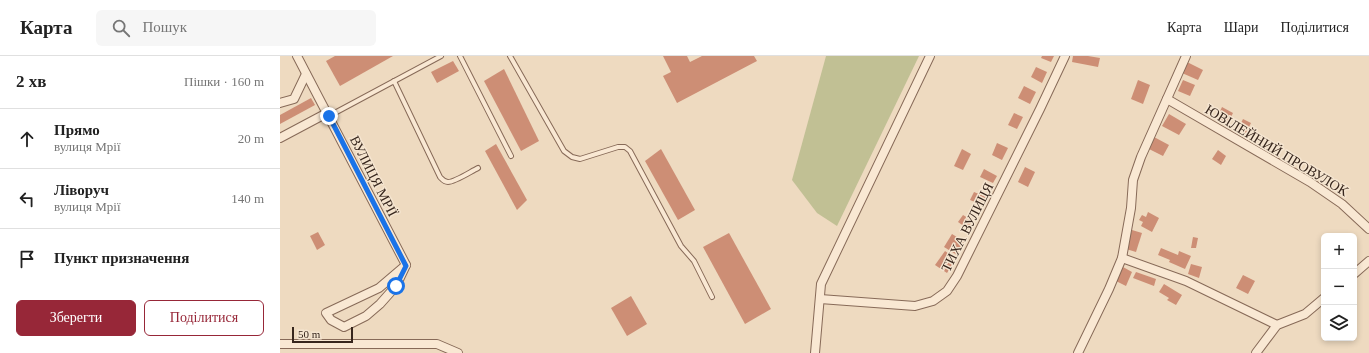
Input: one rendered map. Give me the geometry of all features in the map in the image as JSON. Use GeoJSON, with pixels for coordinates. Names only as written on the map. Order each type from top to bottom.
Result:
{"type":"FeatureCollection","features":[{"type":"Feature","properties":{"kind":"street","name":"ВУЛИЦЯ МРІЇ"},"geometry":{"type":"LineString","coordinates":[[297,56],[406,266]]}},
{"type":"Feature","properties":{"kind":"street"},"geometry":{"type":"LineString","coordinates":[[815,353],[821,284],[930,56]]}},
{"type":"Feature","properties":{"kind":"street","name":"ТИХА ВУЛИЦЯ"},"geometry":{"type":"LineString","coordinates":[[820,299],[915,306],[934,301],[947,291],[957,276],[1065,56]]}},
{"type":"Feature","properties":{"kind":"street"},"geometry":{"type":"LineString","coordinates":[[1078,353],[1109,289],[1122,258],[1133,180],[1141,157],[1186,56]]}},
{"type":"Feature","properties":{"kind":"street"},"geometry":{"type":"LineString","coordinates":[[280,103],[294,99],[306,74]]}},
{"type":"Feature","properties":{"kind":"street","name":"ЮВІЛЕЙНИЙ ПРОВУЛОК"},"geometry":{"type":"LineString","coordinates":[[1167,99],[1310,182],[1342,204],[1369,229]]}},
{"type":"Feature","properties":{"kind":"street"},"geometry":{"type":"LineString","coordinates":[[280,138],[328,114]]}},
{"type":"Feature","properties":{"kind":"street"},"geometry":{"type":"LineString","coordinates":[[1122,258],[1186,281],[1277,325]]}},
{"type":"Feature","properties":{"kind":"street"},"geometry":{"type":"LineString","coordinates":[[1357,271],[1369,261]]}},
{"type":"Feature","properties":{"kind":"street"},"geometry":{"type":"LineString","coordinates":[[406,266],[396,286],[366,316],[344,327],[331,320],[326,313],[379,288],[406,266]]}},
{"type":"Feature","properties":{"kind":"street"},"geometry":{"type":"LineString","coordinates":[[1256,353],[1277,325],[1305,314],[1321,301]]}},
{"type":"Feature","properties":{"kind":"street"},"geometry":{"type":"LineString","coordinates":[[280,344],[437,344],[458,353]]}},
{"type":"Feature","properties":{"kind":"street"},"geometry":{"type":"LineString","coordinates":[[437,344],[441,353]]}},
{"type":"Feature","properties":{"kind":"lane"},"geometry":{"type":"LineString","coordinates":[[328,114],[441,56]]}},
{"type":"Feature","properties":{"kind":"lane"},"geometry":{"type":"LineString","coordinates":[[460,56],[511,156]]}},
{"type":"Feature","properties":{"kind":"lane"},"geometry":{"type":"LineString","coordinates":[[510,56],[564,151],[572,158],[580,159],[618,147],[625,147],[630,151],[681,246],[694,261],[712,297]]}},
{"type":"Feature","properties":{"kind":"lane"},"geometry":{"type":"LineString","coordinates":[[394,81],[440,177],[444,181],[453,181],[478,168]]}},
{"type":"Feature","properties":{"kind":"green space"},"geometry":{"type":"Polygon","coordinates":[[[826,56],[919,56],[837,226],[817,213],[792,180],[826,56]]]}},
{"type":"Feature","properties":{"kind":"building"},"geometry":{"type":"Polygon","coordinates":[[[335,56],[393,56],[340,86],[326,61],[335,56]]]}},
{"type":"Feature","properties":{"kind":"building"},"geometry":{"type":"Polygon","coordinates":[[[663,56],[687,56],[690,62],[702,56],[754,56],[757,61],[677,103],[663,76],[671,72],[663,56]]]}},
{"type":"Feature","properties":{"kind":"building"},"geometry":{"type":"Polygon","coordinates":[[[1042,56],[1054,56],[1051,62],[1041,58],[1042,56]]]}},
{"type":"Feature","properties":{"kind":"building"},"geometry":{"type":"Polygon","coordinates":[[[1073,56],[1100,58],[1098,67],[1072,62],[1073,56]]]}},
{"type":"Feature","properties":{"kind":"building"},"geometry":{"type":"Polygon","coordinates":[[[453,61],[459,71],[437,83],[431,72],[453,61]]]}},
{"type":"Feature","properties":{"kind":"building"},"geometry":{"type":"Polygon","coordinates":[[[1187,62],[1203,70],[1198,80],[1182,73],[1187,62]]]}},
{"type":"Feature","properties":{"kind":"building"},"geometry":{"type":"Polygon","coordinates":[[[1036,67],[1047,72],[1042,83],[1031,77],[1036,67]]]}},
{"type":"Feature","properties":{"kind":"building"},"geometry":{"type":"Polygon","coordinates":[[[504,69],[539,141],[521,151],[484,81],[504,69]]]}},
{"type":"Feature","properties":{"kind":"building"},"geometry":{"type":"Polygon","coordinates":[[[1138,80],[1150,85],[1143,104],[1131,99],[1138,80]]]}},
{"type":"Feature","properties":{"kind":"building"},"geometry":{"type":"Polygon","coordinates":[[[1183,80],[1195,85],[1190,96],[1178,91],[1183,80]]]}},
{"type":"Feature","properties":{"kind":"building"},"geometry":{"type":"Polygon","coordinates":[[[1024,86],[1036,92],[1030,104],[1018,98],[1024,86]]]}},
{"type":"Feature","properties":{"kind":"building"},"geometry":{"type":"Polygon","coordinates":[[[311,98],[315,105],[280,124],[280,115],[311,98]]]}},
{"type":"Feature","properties":{"kind":"building"},"geometry":{"type":"Polygon","coordinates":[[[1222,107],[1233,113],[1228,123],[1217,118],[1222,107]]]}},
{"type":"Feature","properties":{"kind":"building"},"geometry":{"type":"Polygon","coordinates":[[[1014,113],[1023,117],[1017,129],[1008,125],[1014,113]]]}},
{"type":"Feature","properties":{"kind":"building"},"geometry":{"type":"Polygon","coordinates":[[[1169,114],[1186,124],[1179,135],[1162,126],[1169,114]]]}},
{"type":"Feature","properties":{"kind":"building"},"geometry":{"type":"Polygon","coordinates":[[[1243,119],[1251,123],[1245,135],[1237,131],[1243,119]]]}},
{"type":"Feature","properties":{"kind":"building"},"geometry":{"type":"Polygon","coordinates":[[[1154,137],[1169,145],[1163,156],[1149,149],[1154,137]]]}},
{"type":"Feature","properties":{"kind":"building"},"geometry":{"type":"Polygon","coordinates":[[[997,143],[1008,148],[1002,160],[992,155],[997,143]]]}},
{"type":"Feature","properties":{"kind":"building"},"geometry":{"type":"Polygon","coordinates":[[[496,144],[527,200],[517,210],[485,151],[496,144]]]}},
{"type":"Feature","properties":{"kind":"building"},"geometry":{"type":"Polygon","coordinates":[[[661,149],[695,210],[678,220],[645,161],[661,149]]]}},
{"type":"Feature","properties":{"kind":"building"},"geometry":{"type":"Polygon","coordinates":[[[962,149],[971,154],[963,170],[954,166],[962,149]]]}},
{"type":"Feature","properties":{"kind":"building"},"geometry":{"type":"Polygon","coordinates":[[[1218,150],[1226,156],[1221,165],[1212,159],[1218,150]]]}},
{"type":"Feature","properties":{"kind":"building"},"geometry":{"type":"Polygon","coordinates":[[[1025,167],[1035,172],[1028,187],[1018,182],[1025,167]]]}},
{"type":"Feature","properties":{"kind":"building"},"geometry":{"type":"Polygon","coordinates":[[[984,169],[997,176],[993,183],[980,177],[984,169]]]}},
{"type":"Feature","properties":{"kind":"building"},"geometry":{"type":"Polygon","coordinates":[[[974,192],[986,197],[982,205],[970,200],[974,192]]]}},
{"type":"Feature","properties":{"kind":"building"},"geometry":{"type":"Polygon","coordinates":[[[1148,212],[1159,218],[1152,232],[1141,226],[1143,222],[1139,220],[1142,215],[1146,217],[1148,212]]]}},
{"type":"Feature","properties":{"kind":"building"},"geometry":{"type":"Polygon","coordinates":[[[963,215],[973,221],[968,229],[958,222],[963,215]]]}},
{"type":"Feature","properties":{"kind":"building"},"geometry":{"type":"Polygon","coordinates":[[[1132,230],[1142,233],[1136,252],[1126,249],[1132,230]]]}},
{"type":"Feature","properties":{"kind":"building"},"geometry":{"type":"Polygon","coordinates":[[[318,232],[325,245],[317,250],[310,236],[318,232]]]}},
{"type":"Feature","properties":{"kind":"building"},"geometry":{"type":"Polygon","coordinates":[[[729,233],[771,309],[745,324],[703,247],[729,233]]]}},
{"type":"Feature","properties":{"kind":"building"},"geometry":{"type":"Polygon","coordinates":[[[952,234],[965,242],[957,255],[944,247],[952,234]]]}},
{"type":"Feature","properties":{"kind":"building"},"geometry":{"type":"Polygon","coordinates":[[[1193,237],[1198,238],[1196,248],[1191,248],[1193,237]]]}},
{"type":"Feature","properties":{"kind":"building"},"geometry":{"type":"Polygon","coordinates":[[[1161,248],[1178,255],[1179,251],[1191,256],[1185,269],[1158,255],[1161,248]]]}},
{"type":"Feature","properties":{"kind":"building"},"geometry":{"type":"Polygon","coordinates":[[[945,251],[956,259],[947,273],[935,265],[945,251]]]}},
{"type":"Feature","properties":{"kind":"building"},"geometry":{"type":"Polygon","coordinates":[[[1191,264],[1202,267],[1199,278],[1188,274],[1191,264]]]}},
{"type":"Feature","properties":{"kind":"building"},"geometry":{"type":"Polygon","coordinates":[[[1123,267],[1132,272],[1126,286],[1116,281],[1123,267]]]}},
{"type":"Feature","properties":{"kind":"building"},"geometry":{"type":"Polygon","coordinates":[[[1136,272],[1156,279],[1154,286],[1133,278],[1136,272]]]}},
{"type":"Feature","properties":{"kind":"building"},"geometry":{"type":"Polygon","coordinates":[[[1243,275],[1255,281],[1248,294],[1236,288],[1243,275]]]}},
{"type":"Feature","properties":{"kind":"building"},"geometry":{"type":"Polygon","coordinates":[[[1164,284],[1182,295],[1176,305],[1167,300],[1169,298],[1159,292],[1164,284]]]}},
{"type":"Feature","properties":{"kind":"building"},"geometry":{"type":"Polygon","coordinates":[[[631,296],[647,324],[627,336],[611,308],[631,296]]]}},
{"type":"Feature","properties":{"kind":"route"},"geometry":{"type":"LineString","coordinates":[[329,116],[406,266],[396,286]]}}]}
